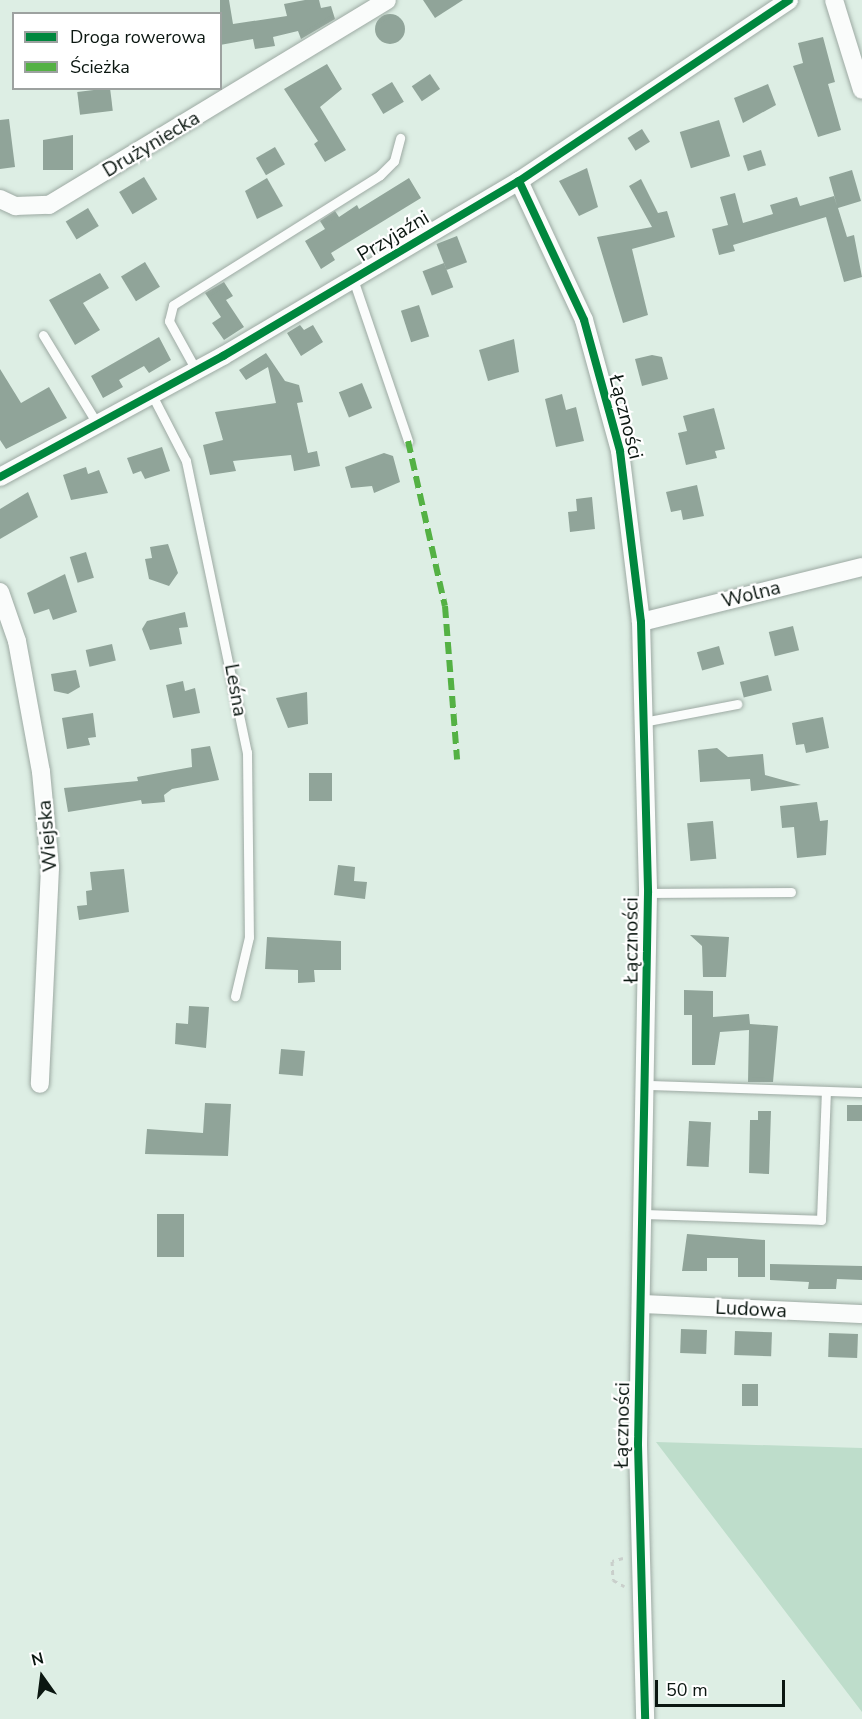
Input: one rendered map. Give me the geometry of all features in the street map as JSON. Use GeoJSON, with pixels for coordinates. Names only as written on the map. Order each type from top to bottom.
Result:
{"type":"FeatureCollection","features":[{"type":"Feature","properties":{"kind":"street","name":"Drużyniecka"},"geometry":{"type":"LineString","coordinates":[[0,200],[15,206],[49,205],[387,0]]}},
{"type":"Feature","properties":{"kind":"street","name":"Przyjaźni"},"geometry":{"type":"LineString","coordinates":[[0,477],[196,370],[519,181],[789,0]]}},
{"type":"Feature","properties":{"kind":"street"},"geometry":{"type":"LineString","coordinates":[[834,0],[862,90]]}},
{"type":"Feature","properties":{"kind":"street","name":"Łączności"},"geometry":{"type":"LineString","coordinates":[[519,181],[584,320],[614,429],[641,622],[648,721],[647,1084],[641,1214],[638,1445],[645,1719]]}},
{"type":"Feature","properties":{"kind":"street","name":"Wolna"},"geometry":{"type":"LineString","coordinates":[[641,622],[862,567]]}},
{"type":"Feature","properties":{"kind":"street","name":"Wiejska"},"geometry":{"type":"LineString","coordinates":[[0,592],[17,641],[39,761],[50,868],[40,1084]]}},
{"type":"Feature","properties":{"kind":"street","name":"Ludowa"},"geometry":{"type":"LineString","coordinates":[[641,1304],[862,1314]]}},
{"type":"Feature","properties":{"kind":"lane"},"geometry":{"type":"LineString","coordinates":[[196,370],[169,321],[173,305],[380,175],[394,161],[400,138]]}},
{"type":"Feature","properties":{"kind":"lane"},"geometry":{"type":"LineString","coordinates":[[353,279],[408,441]]}},
{"type":"Feature","properties":{"kind":"lane"},"geometry":{"type":"LineString","coordinates":[[43,335],[98,425]]}},
{"type":"Feature","properties":{"kind":"lane","name":"Leśna"},"geometry":{"type":"LineString","coordinates":[[152,395],[186,461],[247,752],[249,937],[235,996]]}},
{"type":"Feature","properties":{"kind":"lane"},"geometry":{"type":"LineString","coordinates":[[648,721],[737,704]]}},
{"type":"Feature","properties":{"kind":"lane"},"geometry":{"type":"LineString","coordinates":[[648,892],[791,892]]}},
{"type":"Feature","properties":{"kind":"lane"},"geometry":{"type":"LineString","coordinates":[[647,1084],[862,1092]]}},
{"type":"Feature","properties":{"kind":"lane"},"geometry":{"type":"LineString","coordinates":[[641,1214],[821,1220],[826,1091]]}},
{"type":"Feature","properties":{"kind":"path"},"geometry":{"type":"LineString","coordinates":[[627,1549],[626,1556],[612,1561],[613,1580],[620,1581],[627,1593]]}},
{"type":"Feature","properties":{"kind":"green space"},"geometry":{"type":"Polygon","coordinates":[[[656,1442],[862,1448],[862,1712],[656,1442]]]}},
{"type":"Feature","properties":{"kind":"building"},"geometry":{"type":"Polygon","coordinates":[[[220,0],[229,0],[233,24],[287,16],[284,4],[319,0],[321,8],[331,6],[335,19],[301,39],[298,31],[273,37],[275,46],[255,49],[253,39],[222,45],[222,12],[220,12],[220,0]]]}},
{"type":"Feature","properties":{"kind":"building"},"geometry":{"type":"Polygon","coordinates":[[[423,0],[463,0],[435,18],[423,0]]]}},
{"type":"Feature","properties":{"kind":"building"},"geometry":{"type":"Polygon","coordinates":[[[390,14],[401,18],[405,29],[401,40],[390,44],[379,40],[375,29],[379,18],[390,14]]]}},
{"type":"Feature","properties":{"kind":"building"},"geometry":{"type":"Polygon","coordinates":[[[823,37],[835,82],[828,84],[841,130],[818,137],[793,66],[803,63],[798,43],[823,37]]]}},
{"type":"Feature","properties":{"kind":"building"},"geometry":{"type":"Polygon","coordinates":[[[327,64],[342,89],[320,107],[346,150],[325,162],[314,144],[318,141],[284,89],[327,64]]]}},
{"type":"Feature","properties":{"kind":"building"},"geometry":{"type":"Polygon","coordinates":[[[430,74],[440,89],[422,101],[412,86],[430,74]]]}},
{"type":"Feature","properties":{"kind":"building"},"geometry":{"type":"Polygon","coordinates":[[[392,82],[404,102],[383,114],[371,94],[392,82]]]}},
{"type":"Feature","properties":{"kind":"building"},"geometry":{"type":"Polygon","coordinates":[[[768,84],[776,105],[743,123],[734,98],[768,84]]]}},
{"type":"Feature","properties":{"kind":"building"},"geometry":{"type":"Polygon","coordinates":[[[110,90],[113,111],[80,115],[77,92],[110,90]]]}},
{"type":"Feature","properties":{"kind":"building"},"geometry":{"type":"Polygon","coordinates":[[[9,119],[15,167],[0,169],[0,120],[9,119]]]}},
{"type":"Feature","properties":{"kind":"building"},"geometry":{"type":"Polygon","coordinates":[[[719,120],[730,156],[691,168],[680,132],[719,120]]]}},
{"type":"Feature","properties":{"kind":"building"},"geometry":{"type":"Polygon","coordinates":[[[642,129],[650,142],[636,151],[628,138],[642,129]]]}},
{"type":"Feature","properties":{"kind":"building"},"geometry":{"type":"Polygon","coordinates":[[[73,135],[73,170],[43,170],[43,140],[73,135]]]}},
{"type":"Feature","properties":{"kind":"building"},"geometry":{"type":"Polygon","coordinates":[[[275,147],[285,164],[266,175],[256,158],[275,147]]]}},
{"type":"Feature","properties":{"kind":"building"},"geometry":{"type":"Polygon","coordinates":[[[761,150],[766,165],[748,171],[743,156],[761,150]]]}},
{"type":"Feature","properties":{"kind":"building"},"geometry":{"type":"Polygon","coordinates":[[[587,168],[598,207],[579,216],[559,181],[587,168]]]}},
{"type":"Feature","properties":{"kind":"building"},"geometry":{"type":"Polygon","coordinates":[[[852,170],[861,201],[838,208],[847,237],[854,235],[862,277],[844,282],[826,217],[733,245],[735,251],[719,255],[712,229],[728,225],[720,197],[735,193],[743,223],[773,214],[770,205],[797,197],[800,206],[834,196],[837,206],[829,177],[852,170]]]}},
{"type":"Feature","properties":{"kind":"building"},"geometry":{"type":"Polygon","coordinates":[[[144,177],[157,199],[133,214],[119,192],[144,177]]]}},
{"type":"Feature","properties":{"kind":"building"},"geometry":{"type":"Polygon","coordinates":[[[267,178],[283,206],[257,219],[245,191],[267,178]]]}},
{"type":"Feature","properties":{"kind":"building"},"geometry":{"type":"Polygon","coordinates":[[[409,178],[421,198],[331,253],[335,260],[321,269],[305,241],[325,229],[320,221],[335,211],[339,217],[357,205],[359,209],[409,178]]]}},
{"type":"Feature","properties":{"kind":"building"},"geometry":{"type":"Polygon","coordinates":[[[641,179],[658,213],[667,211],[675,237],[632,249],[648,315],[623,323],[597,237],[652,227],[629,186],[641,179]]]}},
{"type":"Feature","properties":{"kind":"building"},"geometry":{"type":"Polygon","coordinates":[[[88,208],[99,226],[77,239],[66,221],[88,208]]]}},
{"type":"Feature","properties":{"kind":"building"},"geometry":{"type":"Polygon","coordinates":[[[457,236],[467,262],[446,270],[436,244],[457,236]]]}},
{"type":"Feature","properties":{"kind":"building"},"geometry":{"type":"Polygon","coordinates":[[[145,262],[160,287],[136,301],[121,276],[145,262]]]}},
{"type":"Feature","properties":{"kind":"building"},"geometry":{"type":"Polygon","coordinates":[[[444,263],[453,287],[432,296],[423,271],[444,263]]]}},
{"type":"Feature","properties":{"kind":"building"},"geometry":{"type":"Polygon","coordinates":[[[100,273],[109,288],[83,303],[100,330],[75,345],[49,300],[100,273]]]}},
{"type":"Feature","properties":{"kind":"building"},"geometry":{"type":"Polygon","coordinates":[[[224,282],[233,296],[226,300],[244,327],[224,340],[212,323],[221,317],[205,293],[224,282]]]}},
{"type":"Feature","properties":{"kind":"building"},"geometry":{"type":"Polygon","coordinates":[[[419,305],[429,336],[411,342],[401,311],[419,305]]]}},
{"type":"Feature","properties":{"kind":"building"},"geometry":{"type":"Polygon","coordinates":[[[300,325],[304,330],[313,325],[323,342],[301,356],[287,333],[300,325]]]}},
{"type":"Feature","properties":{"kind":"building"},"geometry":{"type":"Polygon","coordinates":[[[159,337],[171,360],[149,373],[144,366],[119,380],[123,387],[103,398],[91,376],[159,337]]]}},
{"type":"Feature","properties":{"kind":"building"},"geometry":{"type":"Polygon","coordinates":[[[514,339],[519,372],[488,381],[479,350],[514,339]]]}},
{"type":"Feature","properties":{"kind":"building"},"geometry":{"type":"Polygon","coordinates":[[[266,353],[285,381],[299,385],[303,402],[297,403],[308,453],[317,451],[320,466],[294,471],[291,455],[233,461],[236,471],[210,475],[203,445],[223,440],[215,412],[276,403],[268,367],[246,380],[239,370],[266,353]]]}},
{"type":"Feature","properties":{"kind":"building"},"geometry":{"type":"Polygon","coordinates":[[[652,355],[662,357],[668,379],[642,386],[635,359],[652,355]]]}},
{"type":"Feature","properties":{"kind":"building"},"geometry":{"type":"Polygon","coordinates":[[[0,369],[21,403],[49,387],[67,418],[6,449],[0,440],[0,369]]]}},
{"type":"Feature","properties":{"kind":"building"},"geometry":{"type":"Polygon","coordinates":[[[362,383],[372,408],[349,417],[339,392],[362,383]]]}},
{"type":"Feature","properties":{"kind":"building"},"geometry":{"type":"Polygon","coordinates":[[[562,394],[566,410],[576,407],[584,441],[556,447],[545,399],[562,394]]]}},
{"type":"Feature","properties":{"kind":"building"},"geometry":{"type":"Polygon","coordinates":[[[714,408],[725,449],[715,451],[717,458],[686,465],[678,433],[687,431],[683,416],[714,408]]]}},
{"type":"Feature","properties":{"kind":"building"},"geometry":{"type":"Polygon","coordinates":[[[162,447],[170,471],[145,479],[141,471],[133,474],[127,458],[162,447]]]}},
{"type":"Feature","properties":{"kind":"building"},"geometry":{"type":"Polygon","coordinates":[[[384,453],[393,456],[400,482],[374,493],[372,486],[351,488],[345,467],[384,453]]]}},
{"type":"Feature","properties":{"kind":"building"},"geometry":{"type":"Polygon","coordinates":[[[86,467],[88,474],[99,470],[108,493],[71,500],[63,475],[86,467]]]}},
{"type":"Feature","properties":{"kind":"building"},"geometry":{"type":"Polygon","coordinates":[[[697,485],[704,516],[683,520],[681,510],[671,512],[666,492],[697,485]]]}},
{"type":"Feature","properties":{"kind":"building"},"geometry":{"type":"Polygon","coordinates":[[[28,492],[38,517],[0,539],[0,509],[28,492]]]}},
{"type":"Feature","properties":{"kind":"building"},"geometry":{"type":"Polygon","coordinates":[[[592,497],[595,529],[570,532],[568,512],[577,511],[576,499],[592,497]]]}},
{"type":"Feature","properties":{"kind":"building"},"geometry":{"type":"Polygon","coordinates":[[[168,544],[178,573],[169,586],[149,579],[145,559],[152,558],[150,547],[168,544]]]}},
{"type":"Feature","properties":{"kind":"building"},"geometry":{"type":"Polygon","coordinates":[[[86,552],[94,578],[78,583],[70,557],[86,552]]]}},
{"type":"Feature","properties":{"kind":"building"},"geometry":{"type":"Polygon","coordinates":[[[65,574],[77,612],[53,620],[49,609],[34,614],[27,593],[65,574]]]}},
{"type":"Feature","properties":{"kind":"building"},"geometry":{"type":"Polygon","coordinates":[[[185,612],[188,627],[179,628],[182,644],[150,650],[142,629],[147,621],[185,612]]]}},
{"type":"Feature","properties":{"kind":"building"},"geometry":{"type":"Polygon","coordinates":[[[793,626],[799,650],[775,656],[769,632],[793,626]]]}},
{"type":"Feature","properties":{"kind":"building"},"geometry":{"type":"Polygon","coordinates":[[[112,644],[116,661],[90,667],[86,650],[112,644]]]}},
{"type":"Feature","properties":{"kind":"building"},"geometry":{"type":"Polygon","coordinates":[[[719,646],[724,664],[702,671],[697,652],[719,646]]]}},
{"type":"Feature","properties":{"kind":"building"},"geometry":{"type":"Polygon","coordinates":[[[76,670],[80,687],[68,694],[54,691],[51,674],[76,670]]]}},
{"type":"Feature","properties":{"kind":"building"},"geometry":{"type":"Polygon","coordinates":[[[768,675],[772,691],[744,698],[740,682],[768,675]]]}},
{"type":"Feature","properties":{"kind":"building"},"geometry":{"type":"Polygon","coordinates":[[[183,681],[185,691],[195,688],[200,713],[173,718],[166,685],[183,681]]]}},
{"type":"Feature","properties":{"kind":"building"},"geometry":{"type":"Polygon","coordinates":[[[307,692],[308,724],[288,728],[276,698],[307,692]]]}},
{"type":"Feature","properties":{"kind":"building"},"geometry":{"type":"Polygon","coordinates":[[[93,713],[96,737],[88,738],[90,745],[67,749],[62,718],[93,713]]]}},
{"type":"Feature","properties":{"kind":"building"},"geometry":{"type":"Polygon","coordinates":[[[823,717],[829,748],[806,753],[804,744],[796,745],[792,723],[823,717]]]}},
{"type":"Feature","properties":{"kind":"building"},"geometry":{"type":"Polygon","coordinates":[[[210,746],[219,780],[172,789],[164,795],[165,802],[142,804],[141,800],[68,812],[64,788],[138,781],[137,777],[192,767],[191,749],[210,746]]]}},
{"type":"Feature","properties":{"kind":"building"},"geometry":{"type":"Polygon","coordinates":[[[717,748],[728,757],[763,754],[765,775],[801,785],[751,791],[750,779],[700,782],[698,750],[717,748]]]}},
{"type":"Feature","properties":{"kind":"building"},"geometry":{"type":"Polygon","coordinates":[[[309,773],[332,773],[332,801],[309,801],[309,773]]]}},
{"type":"Feature","properties":{"kind":"building"},"geometry":{"type":"Polygon","coordinates":[[[817,802],[820,821],[828,820],[826,855],[797,858],[794,827],[782,828],[780,806],[817,802]]]}},
{"type":"Feature","properties":{"kind":"building"},"geometry":{"type":"Polygon","coordinates":[[[713,821],[716,859],[690,861],[687,823],[713,821]]]}},
{"type":"Feature","properties":{"kind":"building"},"geometry":{"type":"Polygon","coordinates":[[[338,865],[355,867],[354,881],[367,882],[365,899],[334,895],[338,865]]]}},
{"type":"Feature","properties":{"kind":"building"},"geometry":{"type":"Polygon","coordinates":[[[124,869],[129,912],[79,920],[77,906],[87,905],[86,891],[92,890],[90,872],[124,869]]]}},
{"type":"Feature","properties":{"kind":"building"},"geometry":{"type":"Polygon","coordinates":[[[690,935],[729,937],[726,977],[703,977],[702,946],[690,935]]]}},
{"type":"Feature","properties":{"kind":"building"},"geometry":{"type":"Polygon","coordinates":[[[267,937],[341,941],[341,970],[314,970],[315,982],[298,983],[298,970],[265,969],[267,937]]]}},
{"type":"Feature","properties":{"kind":"building"},"geometry":{"type":"Polygon","coordinates":[[[684,990],[713,991],[713,1017],[749,1014],[750,1024],[778,1026],[773,1082],[748,1082],[749,1030],[720,1032],[715,1065],[692,1065],[692,1015],[684,1015],[684,990]]]}},
{"type":"Feature","properties":{"kind":"building"},"geometry":{"type":"Polygon","coordinates":[[[189,1006],[209,1007],[206,1048],[175,1044],[176,1023],[188,1024],[189,1006]]]}},
{"type":"Feature","properties":{"kind":"building"},"geometry":{"type":"Polygon","coordinates":[[[281,1049],[305,1051],[303,1076],[279,1074],[281,1049]]]}},
{"type":"Feature","properties":{"kind":"building"},"geometry":{"type":"Polygon","coordinates":[[[205,1103],[231,1104],[228,1156],[145,1154],[147,1129],[203,1133],[205,1103]]]}},
{"type":"Feature","properties":{"kind":"building"},"geometry":{"type":"Polygon","coordinates":[[[847,1105],[862,1105],[862,1121],[847,1121],[847,1105]]]}},
{"type":"Feature","properties":{"kind":"building"},"geometry":{"type":"Polygon","coordinates":[[[758,1111],[771,1111],[769,1174],[749,1173],[750,1120],[758,1120],[758,1111]]]}},
{"type":"Feature","properties":{"kind":"building"},"geometry":{"type":"Polygon","coordinates":[[[689,1121],[711,1122],[709,1167],[687,1166],[689,1121]]]}},
{"type":"Feature","properties":{"kind":"building"},"geometry":{"type":"Polygon","coordinates":[[[157,1214],[184,1214],[184,1257],[157,1257],[157,1214]]]}},
{"type":"Feature","properties":{"kind":"building"},"geometry":{"type":"Polygon","coordinates":[[[687,1234],[765,1240],[765,1277],[738,1277],[738,1258],[707,1258],[707,1271],[682,1271],[687,1234]]]}},
{"type":"Feature","properties":{"kind":"building"},"geometry":{"type":"Polygon","coordinates":[[[770,1264],[862,1266],[862,1280],[837,1279],[836,1289],[808,1289],[809,1282],[770,1280],[770,1264]]]}},
{"type":"Feature","properties":{"kind":"building"},"geometry":{"type":"Polygon","coordinates":[[[681,1329],[707,1330],[706,1354],[680,1353],[681,1329]]]}},
{"type":"Feature","properties":{"kind":"building"},"geometry":{"type":"Polygon","coordinates":[[[735,1331],[772,1332],[771,1356],[734,1355],[735,1331]]]}},
{"type":"Feature","properties":{"kind":"building"},"geometry":{"type":"Polygon","coordinates":[[[829,1333],[858,1334],[857,1358],[828,1357],[829,1333]]]}},
{"type":"Feature","properties":{"kind":"building"},"geometry":{"type":"Polygon","coordinates":[[[742,1384],[758,1384],[758,1406],[742,1406],[742,1384]]]}},
{"type":"Feature","properties":{"kind":"marked path"},"geometry":{"type":"LineString","coordinates":[[408,441],[445,606],[457,760]]}},
{"type":"Feature","properties":{"kind":"cycle path"},"geometry":{"type":"LineString","coordinates":[[0,477],[223,356],[519,181],[789,0]]}},
{"type":"Feature","properties":{"kind":"cycle path"},"geometry":{"type":"LineString","coordinates":[[519,181],[584,320],[620,451],[641,622],[648,893],[638,1445],[645,1719]]}}]}
